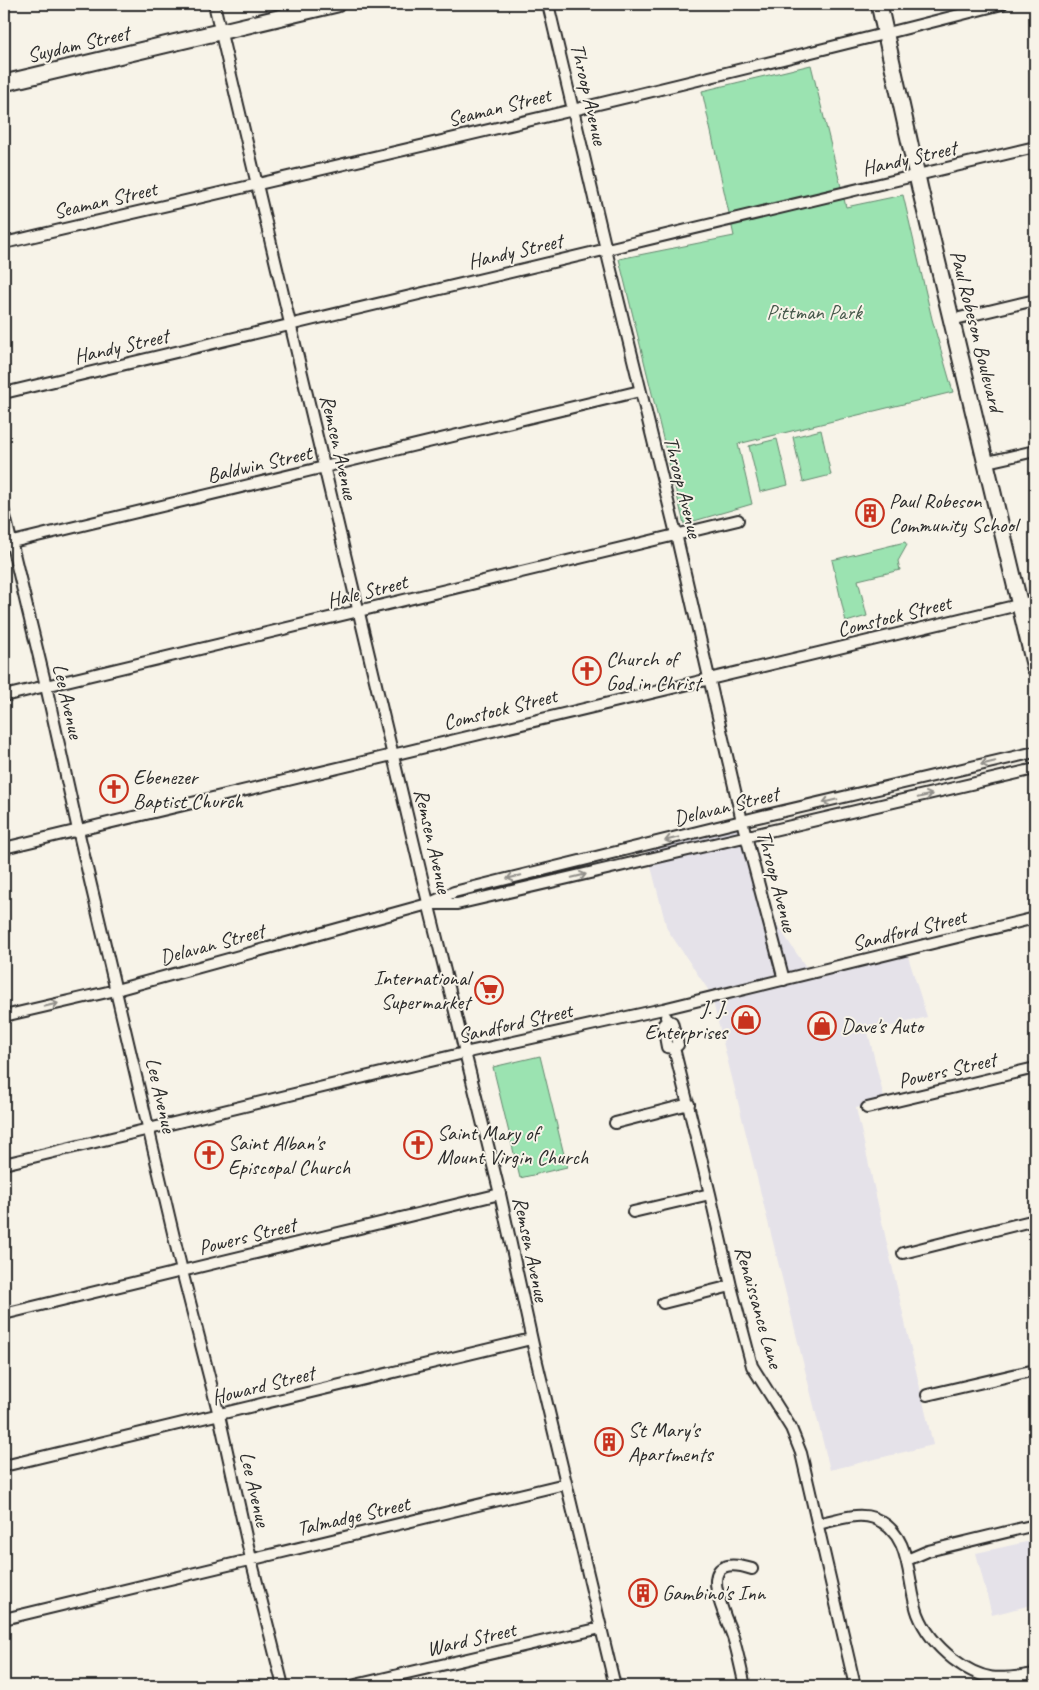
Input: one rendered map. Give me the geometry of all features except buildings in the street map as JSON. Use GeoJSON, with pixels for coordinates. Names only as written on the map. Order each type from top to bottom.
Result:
{"type":"FeatureCollection","features":[{"type":"Feature","properties":{"kind":"street","name":"Remsen Avenue"},"geometry":{"type":"LineString","coordinates":[[214,4],[392,755],[500,1194],[565,1484],[615,1686]]}},
{"type":"Feature","properties":{"kind":"street","name":"Suydam Street"},"geometry":{"type":"LineString","coordinates":[[4,83],[337,4]]}},
{"type":"Feature","properties":{"kind":"street","name":"Throop Avenue"},"geometry":{"type":"LineString","coordinates":[[548,4],[676,534],[746,838],[784,980]]}},
{"type":"Feature","properties":{"kind":"street","name":"Paul Robeson Boulevard"},"geometry":{"type":"LineString","coordinates":[[879,4],[951,320],[987,462],[1028,603],[1035,668]]}},
{"type":"Feature","properties":{"kind":"street","name":"Seaman Street"},"geometry":{"type":"LineString","coordinates":[[4,243],[257,184],[1002,4]]}},
{"type":"Feature","properties":{"kind":"street","name":"Handy Street"},"geometry":{"type":"LineString","coordinates":[[4,393],[1035,147]]}},
{"type":"Feature","properties":{"kind":"street"},"geometry":{"type":"LineString","coordinates":[[951,320],[1035,300]]}},
{"type":"Feature","properties":{"kind":"street","name":"Baldwin Street"},"geometry":{"type":"LineString","coordinates":[[7,543],[640,391]]}},
{"type":"Feature","properties":{"kind":"street"},"geometry":{"type":"LineString","coordinates":[[987,462],[1035,451]]}},
{"type":"Feature","properties":{"kind":"street","name":"Lee Avenue"},"geometry":{"type":"LineString","coordinates":[[4,512],[7,543],[46,686],[182,1271],[219,1415],[251,1559],[283,1686]]}},
{"type":"Feature","properties":{"kind":"street","name":"Hale Street"},"geometry":{"type":"LineString","coordinates":[[4,696],[738,520]]}},
{"type":"Feature","properties":{"kind":"street","name":"Comstock Street"},"geometry":{"type":"LineString","coordinates":[[4,848],[1028,603]]}},
{"type":"Feature","properties":{"kind":"street","name":"Delavan Street"},"geometry":{"type":"LineString","coordinates":[[4,1016],[116,990],[428,904],[454,892],[742,821],[1035,752]]}},
{"type":"Feature","properties":{"kind":"street","name":"Delavan Street"},"geometry":{"type":"LineString","coordinates":[[428,904],[457,904],[1035,769]]}},
{"type":"Feature","properties":{"kind":"street"},"geometry":{"type":"LineString","coordinates":[[893,786],[896,802]]}},
{"type":"Feature","properties":{"kind":"street","name":"Sandford Street"},"geometry":{"type":"LineString","coordinates":[[4,1164],[464,1053],[663,1009],[1035,918]]}},
{"type":"Feature","properties":{"kind":"street","name":"Renaissance Lane"},"geometry":{"type":"LineString","coordinates":[[663,1009],[667,1021],[663,1025],[667,1047],[674,1048],[689,1104],[731,1286],[752,1366],[790,1428],[801,1453],[855,1686]]}},
{"type":"Feature","properties":{"kind":"street","name":"Powers Street"},"geometry":{"type":"LineString","coordinates":[[867,1108],[1035,1068]]}},
{"type":"Feature","properties":{"kind":"street"},"geometry":{"type":"LineString","coordinates":[[615,1123],[689,1104]]}},
{"type":"Feature","properties":{"kind":"street","name":"Powers Street"},"geometry":{"type":"LineString","coordinates":[[4,1314],[500,1194]]}},
{"type":"Feature","properties":{"kind":"street"},"geometry":{"type":"LineString","coordinates":[[634,1212],[710,1194]]}},
{"type":"Feature","properties":{"kind":"street"},"geometry":{"type":"LineString","coordinates":[[903,1253],[1035,1220]]}},
{"type":"Feature","properties":{"kind":"street"},"geometry":{"type":"LineString","coordinates":[[664,1303],[731,1286]]}},
{"type":"Feature","properties":{"kind":"street","name":"Howard Street"},"geometry":{"type":"LineString","coordinates":[[4,1466],[532,1339]]}},
{"type":"Feature","properties":{"kind":"street"},"geometry":{"type":"LineString","coordinates":[[927,1395],[1035,1370]]}},
{"type":"Feature","properties":{"kind":"street","name":"Talmadge Street"},"geometry":{"type":"LineString","coordinates":[[4,1619],[565,1484]]}},
{"type":"Feature","properties":{"kind":"street"},"geometry":{"type":"LineString","coordinates":[[818,1524],[857,1516],[873,1518],[887,1525],[901,1542],[907,1560],[918,1613],[929,1634],[946,1653],[968,1670],[988,1678],[1008,1679],[1035,1674]]}},
{"type":"Feature","properties":{"kind":"street"},"geometry":{"type":"LineString","coordinates":[[907,1560],[928,1551],[1035,1525]]}},
{"type":"Feature","properties":{"kind":"street"},"geometry":{"type":"LineString","coordinates":[[745,1686],[734,1640],[716,1593],[715,1583],[717,1575],[728,1566],[738,1565],[752,1569]]}},
{"type":"Feature","properties":{"kind":"street","name":"Ward Street"},"geometry":{"type":"LineString","coordinates":[[351,1686],[601,1628]]}},
{"type":"Feature","properties":{"kind":"shaded area"},"geometry":{"type":"Polygon","coordinates":[[[744,827],[762,903],[808,970],[905,947],[927,1017],[868,1032],[885,1102],[856,1108],[933,1445],[830,1470],[711,994],[667,929],[647,851],[744,827]]]}},
{"type":"Feature","properties":{"kind":"shaded area"},"geometry":{"type":"Polygon","coordinates":[[[1035,1540],[1035,1604],[992,1615],[976,1553],[1035,1540]]]}},
{"type":"Feature","properties":{"kind":"green space","name":"Pittman Park"},"geometry":{"type":"Polygon","coordinates":[[[811,65],[846,207],[903,195],[932,319],[953,392],[738,444],[752,504],[684,524],[619,259],[734,236],[702,91],[811,65]]]}},
{"type":"Feature","properties":{"kind":"green space"},"geometry":{"type":"Polygon","coordinates":[[[821,430],[831,475],[803,482],[793,437],[821,430]]]}},
{"type":"Feature","properties":{"kind":"green space"},"geometry":{"type":"Polygon","coordinates":[[[777,439],[788,485],[760,492],[749,446],[777,439]]]}},
{"type":"Feature","properties":{"kind":"green space"},"geometry":{"type":"Polygon","coordinates":[[[905,542],[907,545],[898,561],[900,570],[858,580],[867,616],[846,622],[832,560],[905,542]]]}},
{"type":"Feature","properties":{"kind":"green space"},"geometry":{"type":"Polygon","coordinates":[[[540,1056],[567,1167],[520,1178],[493,1067],[540,1056]]]}},
{"type":"Feature","properties":{"kind":"place","name":"Paul Robeson Community School"},"geometry":{"type":"Point","coordinates":[870,513]}},
{"type":"Feature","properties":{"kind":"place","name":"Church of God in Christ"},"geometry":{"type":"Point","coordinates":[587,671]}},
{"type":"Feature","properties":{"kind":"place","name":"Ebenezer Baptist Church"},"geometry":{"type":"Point","coordinates":[114,789]}},
{"type":"Feature","properties":{"kind":"place","name":"International Supermarket"},"geometry":{"type":"Point","coordinates":[489,990]}},
{"type":"Feature","properties":{"kind":"place","name":"J. J. Enterprises"},"geometry":{"type":"Point","coordinates":[746,1020]}},
{"type":"Feature","properties":{"kind":"place","name":"Dave's Auto"},"geometry":{"type":"Point","coordinates":[822,1026]}},
{"type":"Feature","properties":{"kind":"place","name":"Saint Mary of Mount Virgin Church"},"geometry":{"type":"Point","coordinates":[418,1145]}},
{"type":"Feature","properties":{"kind":"place","name":"Saint Alban's Episcopal Church"},"geometry":{"type":"Point","coordinates":[209,1155]}},
{"type":"Feature","properties":{"kind":"place","name":"St Mary's Apartments"},"geometry":{"type":"Point","coordinates":[609,1442]}},
{"type":"Feature","properties":{"kind":"place","name":"Gambino's Inn"},"geometry":{"type":"Point","coordinates":[643,1593]}}]}
